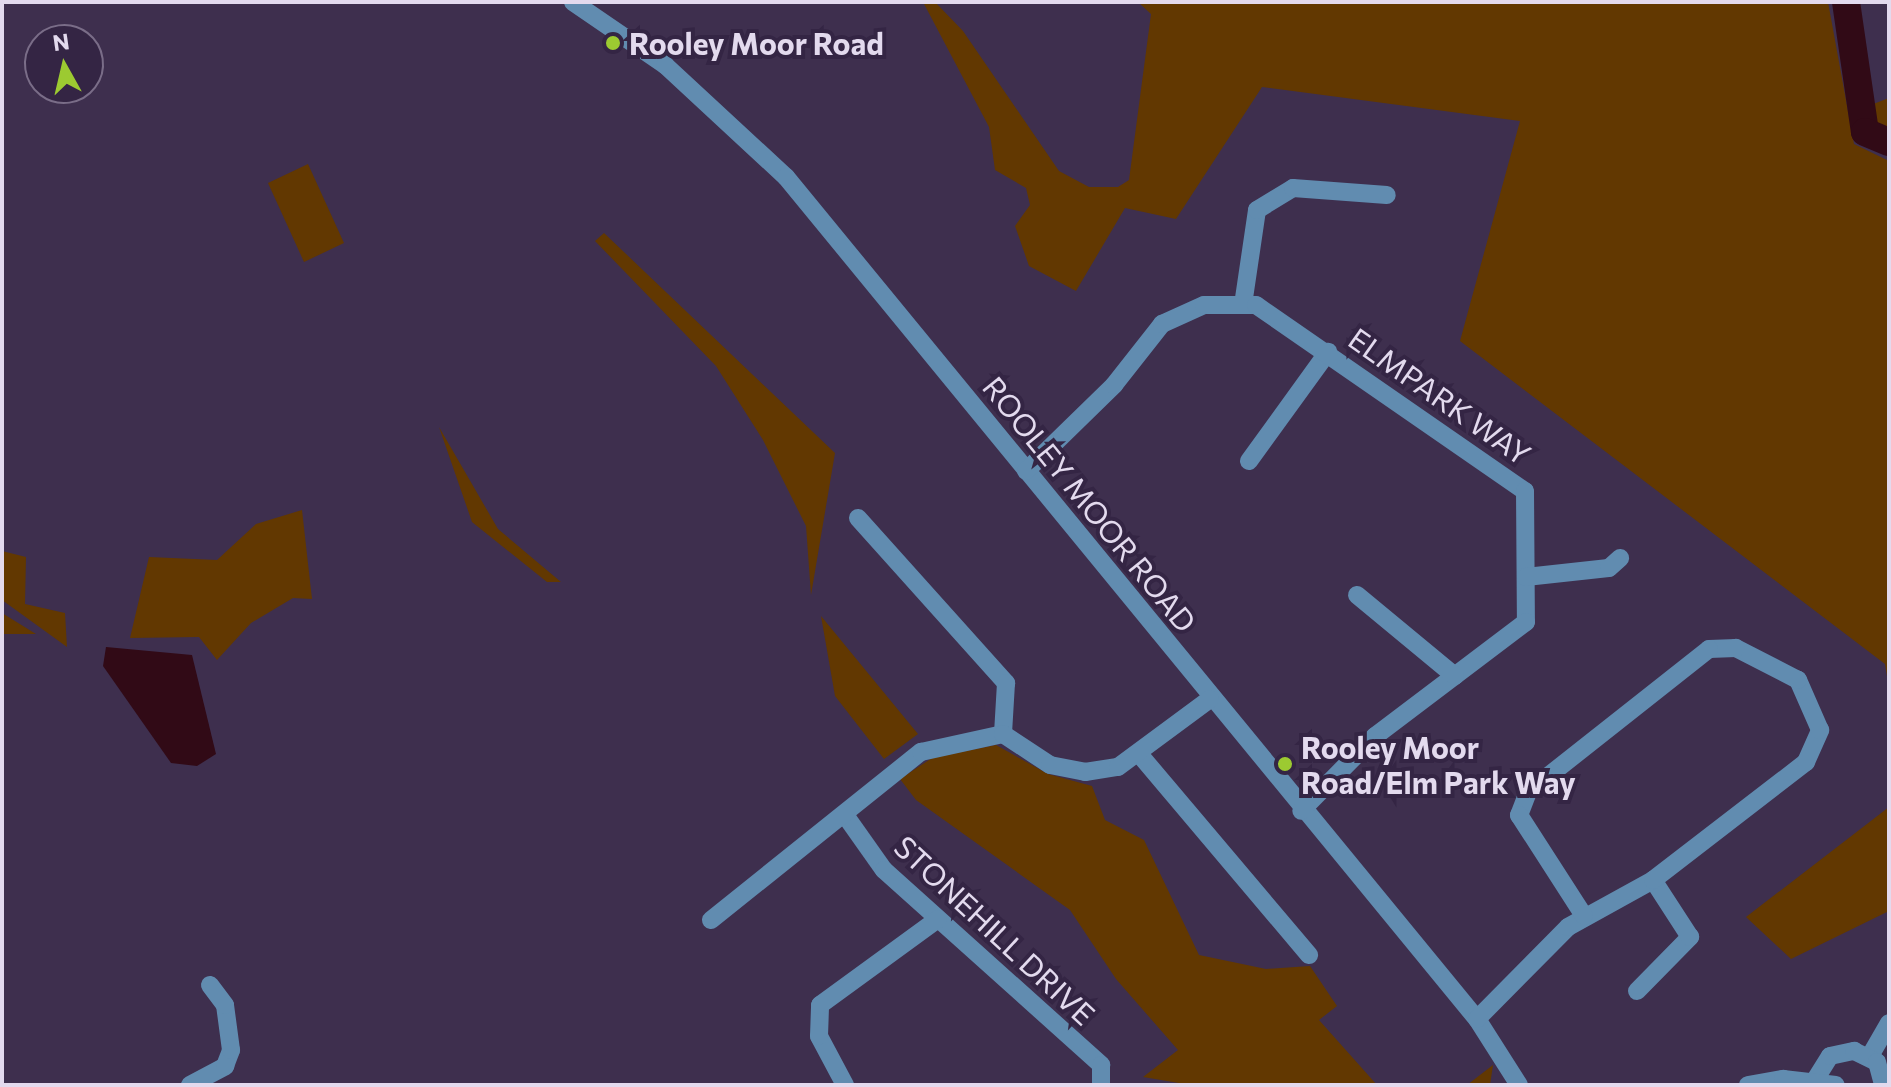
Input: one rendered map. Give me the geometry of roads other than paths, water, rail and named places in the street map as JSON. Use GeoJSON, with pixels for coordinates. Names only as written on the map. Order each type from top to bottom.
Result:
{"type":"FeatureCollection","features":[{"type":"Feature","properties":{"kind":"street","name":"ROOLEY MOOR ROAD"},"geometry":{"type":"LineString","coordinates":[[573,2],[665,65],[786,177],[1301,811],[1477,1019],[1515,1084]]}},
{"type":"Feature","properties":{"kind":"street"},"geometry":{"type":"LineString","coordinates":[[1243,305],[1257,210],[1293,188],[1387,195]]}},
{"type":"Feature","properties":{"kind":"street","name":"ELMPARK WAY"},"geometry":{"type":"LineString","coordinates":[[1026,471],[1114,385],[1162,324],[1204,305],[1256,305],[1525,491],[1526,622],[1375,736],[1301,811]]}},
{"type":"Feature","properties":{"kind":"street"},"geometry":{"type":"LineString","coordinates":[[1249,461],[1328,352]]}},
{"type":"Feature","properties":{"kind":"street"},"geometry":{"type":"LineString","coordinates":[[858,518],[1006,683],[1003,734]]}},
{"type":"Feature","properties":{"kind":"street"},"geometry":{"type":"LineString","coordinates":[[1526,577],[1609,568],[1620,558]]}},
{"type":"Feature","properties":{"kind":"street"},"geometry":{"type":"LineString","coordinates":[[1357,595],[1455,676]]}},
{"type":"Feature","properties":{"kind":"street"},"geometry":{"type":"LineString","coordinates":[[1477,1019],[1584,916],[1653,880],[1813,752],[1819,721],[1785,671],[1736,648],[1709,649],[1528,792],[1519,815],[1584,916]]}},
{"type":"Feature","properties":{"kind":"street"},"geometry":{"type":"LineString","coordinates":[[711,920],[921,752],[1003,734],[1050,765],[1085,772],[1140,755],[1210,699]]}},
{"type":"Feature","properties":{"kind":"street"},"geometry":{"type":"LineString","coordinates":[[1140,755],[1309,955]]}},
{"type":"Feature","properties":{"kind":"street","name":"STONEHILL DRIVE"},"geometry":{"type":"LineString","coordinates":[[845,815],[884,870],[1101,1065],[1101,1085]]}},
{"type":"Feature","properties":{"kind":"street"},"geometry":{"type":"LineString","coordinates":[[1637,991],[1690,937],[1653,880]]}},
{"type":"Feature","properties":{"kind":"street"},"geometry":{"type":"LineString","coordinates":[[845,1085],[819,1036],[820,1005],[938,919]]}},
{"type":"Feature","properties":{"kind":"street"},"geometry":{"type":"LineString","coordinates":[[190,1085],[225,1066],[231,1050],[225,1005],[210,985]]}},
{"type":"Feature","properties":{"kind":"street"},"geometry":{"type":"LineString","coordinates":[[1870,1056],[1889,1023]]}},
{"type":"Feature","properties":{"kind":"street"},"geometry":{"type":"LineString","coordinates":[[1815,1080],[1836,1052],[1870,1056]]}},
{"type":"Feature","properties":{"kind":"street"},"geometry":{"type":"LineString","coordinates":[[1870,1056],[1883,1085]]}},
{"type":"Feature","properties":{"kind":"street"},"geometry":{"type":"LineString","coordinates":[[1748,1085],[1815,1080],[1836,1085]]}},
{"type":"Feature","properties":{"kind":"waterway"},"geometry":{"type":"LineString","coordinates":[[1846,2],[1865,132],[1889,142]]}},
{"type":"Feature","properties":{"kind":"place","name":"Rooley Moor Road"},"geometry":{"type":"Point","coordinates":[613,43]}},
{"type":"Feature","properties":{"kind":"place","name":"Rooley Moor Road/Elm Park Way"},"geometry":{"type":"Point","coordinates":[1285,764]}}]}
